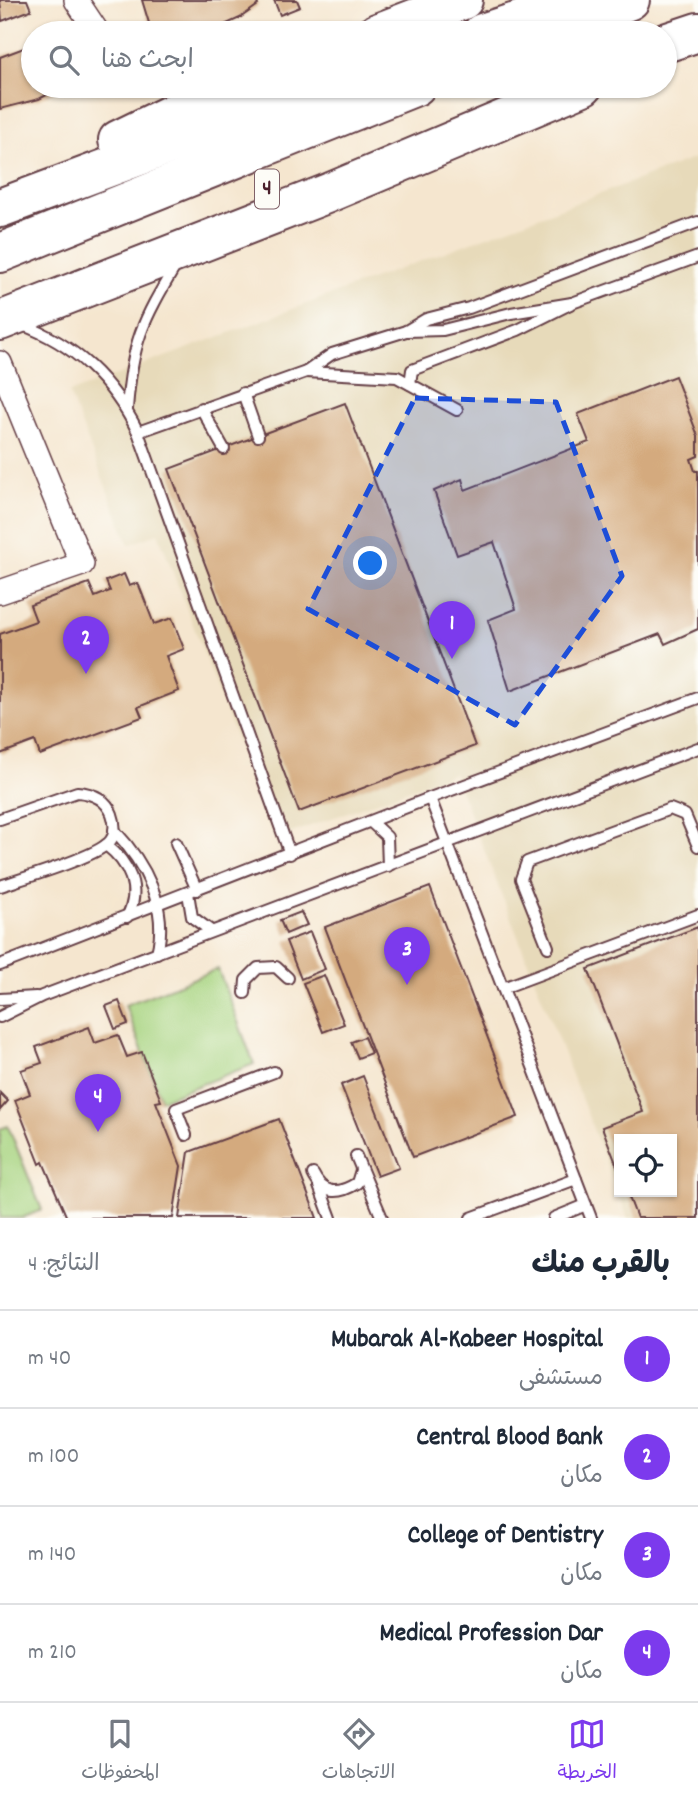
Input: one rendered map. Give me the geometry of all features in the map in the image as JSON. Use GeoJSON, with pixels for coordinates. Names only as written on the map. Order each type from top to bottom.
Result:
{"type":"FeatureCollection","features":[{"type":"Feature","properties":{"kind":"highway"},"geometry":{"type":"LineString","coordinates":[[408,21],[463,0]]}},
{"type":"Feature","properties":{"kind":"highway"},"geometry":{"type":"LineString","coordinates":[[519,21],[583,0]]}},
{"type":"Feature","properties":{"kind":"highway"},"geometry":{"type":"LineString","coordinates":[[577,21],[629,0]]}},
{"type":"Feature","properties":{"kind":"highway"},"geometry":{"type":"LineString","coordinates":[[17,201],[147,125],[212,98]]}},
{"type":"Feature","properties":{"kind":"highway"},"geometry":{"type":"LineString","coordinates":[[17,201],[295,98]]}},
{"type":"Feature","properties":{"kind":"highway","name":"4"},"geometry":{"type":"LineString","coordinates":[[0,253],[386,98]]}},
{"type":"Feature","properties":{"kind":"highway","name":"4"},"geometry":{"type":"LineString","coordinates":[[2,312],[507,98]]}},
{"type":"Feature","properties":{"kind":"highway"},"geometry":{"type":"LineString","coordinates":[[2,312],[186,249],[454,142],[555,98]]}},
{"type":"Feature","properties":{"kind":"street"},"geometry":{"type":"LineString","coordinates":[[76,0],[90,21]]}},
{"type":"Feature","properties":{"kind":"street"},"geometry":{"type":"LineString","coordinates":[[0,363],[82,564],[0,592]]}},
{"type":"Feature","properties":{"kind":"lane"},"geometry":{"type":"LineString","coordinates":[[138,432],[306,372],[332,354],[406,331],[426,319],[469,308],[698,222]]}},
{"type":"Feature","properties":{"kind":"lane"},"geometry":{"type":"LineString","coordinates":[[127,409],[132,353],[142,324],[186,249]]}},
{"type":"Feature","properties":{"kind":"lane"},"geometry":{"type":"LineString","coordinates":[[410,384],[412,370],[518,331],[572,303],[698,257]]}},
{"type":"Feature","properties":{"kind":"lane"},"geometry":{"type":"LineString","coordinates":[[406,331],[443,331],[511,313],[572,303]]}},
{"type":"Feature","properties":{"kind":"lane"},"geometry":{"type":"LineString","coordinates":[[2,312],[66,346],[106,380],[127,409],[138,432],[290,854]]}},
{"type":"Feature","properties":{"kind":"lane"},"geometry":{"type":"LineString","coordinates":[[306,372],[397,377],[457,410]]}},
{"type":"Feature","properties":{"kind":"lane"},"geometry":{"type":"LineString","coordinates":[[243,393],[258,436]]}},
{"type":"Feature","properties":{"kind":"lane"},"geometry":{"type":"LineString","coordinates":[[201,408],[224,449]]}},
{"type":"Feature","properties":{"kind":"lane"},"geometry":{"type":"LineString","coordinates":[[0,965],[372,823],[430,798],[698,698]]}},
{"type":"Feature","properties":{"kind":"lane"},"geometry":{"type":"LineString","coordinates":[[0,1017],[42,996],[388,866],[446,841],[698,748]]}},
{"type":"Feature","properties":{"kind":"lane"},"geometry":{"type":"LineString","coordinates":[[0,819],[77,792],[87,793],[105,802],[114,820],[114,830],[106,845],[0,886]]}},
{"type":"Feature","properties":{"kind":"lane"},"geometry":{"type":"LineString","coordinates":[[430,798],[591,1218]]}},
{"type":"Feature","properties":{"kind":"lane"},"geometry":{"type":"LineString","coordinates":[[548,947],[521,879],[523,867],[527,862],[670,809],[685,816],[698,846]]}},
{"type":"Feature","properties":{"kind":"lane"},"geometry":{"type":"LineString","coordinates":[[372,823],[387,837],[388,866]]}},
{"type":"Feature","properties":{"kind":"lane"},"geometry":{"type":"LineString","coordinates":[[114,830],[139,857],[157,905],[162,923],[157,953]]}},
{"type":"Feature","properties":{"kind":"lane"},"geometry":{"type":"LineString","coordinates":[[176,843],[192,892],[192,917],[211,932]]}},
{"type":"Feature","properties":{"kind":"lane"},"geometry":{"type":"LineString","coordinates":[[106,845],[125,862],[132,881],[133,900],[127,917]]}},
{"type":"Feature","properties":{"kind":"lane"},"geometry":{"type":"LineString","coordinates":[[503,988],[698,915]]}},
{"type":"Feature","properties":{"kind":"lane"},"geometry":{"type":"LineString","coordinates":[[245,993],[246,980],[258,968],[276,967],[288,978]]}},
{"type":"Feature","properties":{"kind":"lane"},"geometry":{"type":"LineString","coordinates":[[1,999],[42,996]]}},
{"type":"Feature","properties":{"kind":"lane"},"geometry":{"type":"LineString","coordinates":[[186,1135],[176,1109],[274,1072]]}},
{"type":"Feature","properties":{"kind":"lane"},"geometry":{"type":"LineString","coordinates":[[356,1156],[382,1218]]}},
{"type":"Feature","properties":{"kind":"lane"},"geometry":{"type":"LineString","coordinates":[[319,1186],[330,1192],[345,1191],[357,1183],[361,1170]]}},
{"type":"Feature","properties":{"kind":"lane"},"geometry":{"type":"LineString","coordinates":[[313,1174],[331,1218]]}},
{"type":"Feature","properties":{"kind":"lane"},"geometry":{"type":"LineString","coordinates":[[471,1218],[576,1179]]}},
{"type":"Feature","properties":{"kind":"lane"},"geometry":{"type":"LineString","coordinates":[[554,1218],[586,1205]]}},
{"type":"Feature","properties":{"kind":"highlighted area"},"geometry":{"type":"Polygon","coordinates":[[[415,398],[556,402],[622,576],[515,725],[308,609],[415,398]]]}},
{"type":"Feature","properties":{"kind":"shaded area"},"geometry":{"type":"Polygon","coordinates":[[[698,157],[698,1218],[628,1218],[620,1197],[677,1197],[677,1134],[614,1134],[614,1182],[454,773],[275,839],[158,533],[129,545],[69,393],[698,157]]]}},
{"type":"Feature","properties":{"kind":"green space"},"geometry":{"type":"Polygon","coordinates":[[[218,969],[254,1064],[161,1100],[125,1005],[218,969]]]}},
{"type":"Feature","properties":{"kind":"green space"},"geometry":{"type":"Polygon","coordinates":[[[8,1126],[42,1210],[22,1218],[0,1218],[0,1129],[8,1126]]]}},
{"type":"Feature","properties":{"kind":"building"},"geometry":{"type":"Polygon","coordinates":[[[0,0],[27,0],[31,10],[2,21],[0,0]]]}},
{"type":"Feature","properties":{"kind":"building"},"geometry":{"type":"Polygon","coordinates":[[[142,0],[255,0],[258,5],[233,21],[148,21],[142,0]]]}},
{"type":"Feature","properties":{"kind":"building"},"geometry":{"type":"Polygon","coordinates":[[[274,0],[297,0],[300,7],[280,15],[274,0]]]}},
{"type":"Feature","properties":{"kind":"building"},"geometry":{"type":"Polygon","coordinates":[[[21,49],[21,98],[41,98],[0,109],[0,57],[21,49]]]}},
{"type":"Feature","properties":{"kind":"building"},"geometry":{"type":"Polygon","coordinates":[[[675,376],[698,436],[698,456],[691,459],[695,471],[698,471],[698,629],[665,644],[660,634],[510,691],[488,620],[516,609],[494,542],[457,555],[434,491],[462,479],[465,490],[589,442],[578,414],[675,376]]]}},
{"type":"Feature","properties":{"kind":"building"},"geometry":{"type":"Polygon","coordinates":[[[345,403],[475,746],[299,812],[169,469],[345,403]]]}},
{"type":"Feature","properties":{"kind":"building"},"geometry":{"type":"Polygon","coordinates":[[[124,574],[129,586],[138,583],[154,624],[172,618],[184,649],[166,656],[179,691],[138,707],[142,717],[40,755],[35,741],[0,754],[0,634],[36,621],[30,605],[89,583],[95,597],[110,591],[106,581],[124,574]]]}},
{"type":"Feature","properties":{"kind":"building"},"geometry":{"type":"Polygon","coordinates":[[[430,887],[518,1117],[413,1157],[325,927],[430,887]]]}},
{"type":"Feature","properties":{"kind":"building"},"geometry":{"type":"Polygon","coordinates":[[[301,912],[307,925],[286,934],[280,920],[301,912]]]}},
{"type":"Feature","properties":{"kind":"building"},"geometry":{"type":"Polygon","coordinates":[[[698,927],[698,1218],[637,1218],[629,1197],[677,1197],[677,1134],[614,1134],[614,1158],[602,1127],[643,1112],[588,969],[698,927]]]}},
{"type":"Feature","properties":{"kind":"building"},"geometry":{"type":"Polygon","coordinates":[[[310,932],[325,969],[301,979],[286,941],[310,932]]]}},
{"type":"Feature","properties":{"kind":"building"},"geometry":{"type":"Polygon","coordinates":[[[324,975],[344,1024],[323,1032],[303,983],[324,975]]]}},
{"type":"Feature","properties":{"kind":"building"},"geometry":{"type":"Polygon","coordinates":[[[119,1001],[128,1024],[115,1029],[106,1006],[119,1001]]]}},
{"type":"Feature","properties":{"kind":"building"},"geometry":{"type":"Polygon","coordinates":[[[89,1027],[95,1043],[118,1035],[127,1057],[142,1052],[161,1101],[156,1102],[181,1166],[173,1218],[67,1218],[43,1162],[40,1164],[15,1100],[30,1094],[21,1070],[42,1063],[36,1047],[89,1027]]]}},
{"type":"Feature","properties":{"kind":"building"},"geometry":{"type":"Polygon","coordinates":[[[364,1037],[371,1053],[358,1058],[351,1042],[364,1037]]]}},
{"type":"Feature","properties":{"kind":"building"},"geometry":{"type":"Polygon","coordinates":[[[363,1076],[399,1168],[377,1176],[341,1085],[363,1076]]]}},
{"type":"Feature","properties":{"kind":"building"},"geometry":{"type":"Polygon","coordinates":[[[0,1093],[8,1101],[0,1110],[0,1093]]]}},
{"type":"Feature","properties":{"kind":"building"},"geometry":{"type":"Polygon","coordinates":[[[279,1119],[317,1218],[179,1218],[189,1152],[279,1119]]]}},
{"type":"Feature","properties":{"kind":"place","name":"Mubarak Al-Kabeer Hospital"},"geometry":{"type":"Point","coordinates":[452,659]}},
{"type":"Feature","properties":{"kind":"place","name":"Central Blood Bank"},"geometry":{"type":"Point","coordinates":[86,674]}},
{"type":"Feature","properties":{"kind":"place","name":"College of Dentistry"},"geometry":{"type":"Point","coordinates":[407,985]}},
{"type":"Feature","properties":{"kind":"place","name":"Medical Profession Dar"},"geometry":{"type":"Point","coordinates":[98,1132]}}]}
